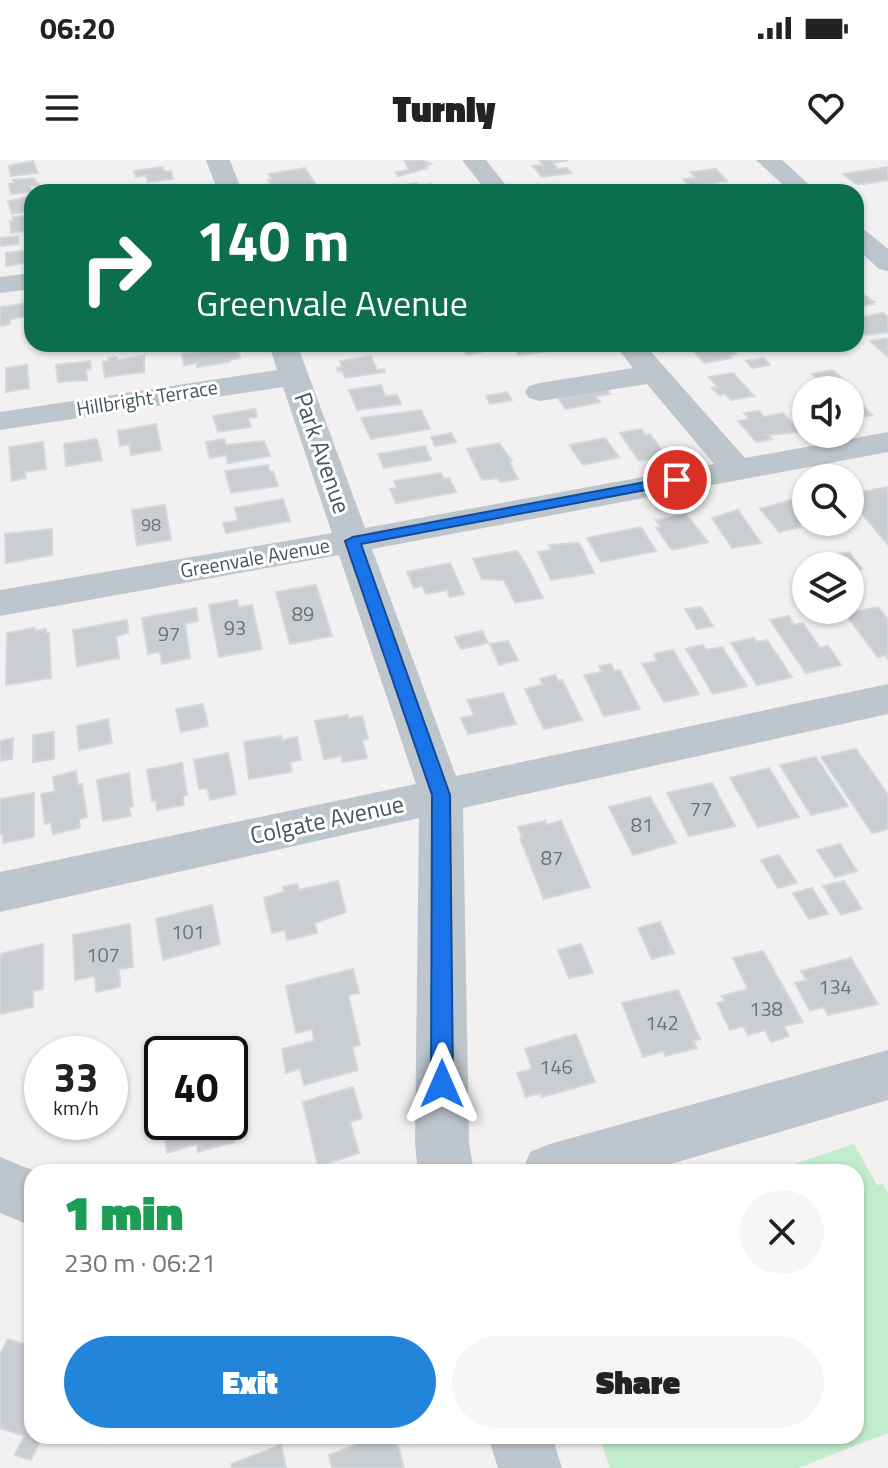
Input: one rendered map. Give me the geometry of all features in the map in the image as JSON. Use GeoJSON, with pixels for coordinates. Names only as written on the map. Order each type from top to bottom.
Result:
{"type":"FeatureCollection","features":[{"type":"Feature","properties":{"kind":"street"},"geometry":{"type":"LineString","coordinates":[[218,160],[227,184]]}},
{"type":"Feature","properties":{"kind":"street"},"geometry":{"type":"LineString","coordinates":[[474,160],[493,184]]}},
{"type":"Feature","properties":{"kind":"street"},"geometry":{"type":"LineString","coordinates":[[768,160],[796,184]]}},
{"type":"Feature","properties":{"kind":"street"},"geometry":{"type":"LineString","coordinates":[[864,242],[888,263]]}},
{"type":"Feature","properties":{"kind":"street"},"geometry":{"type":"LineString","coordinates":[[0,285],[24,282]]}},
{"type":"Feature","properties":{"kind":"street"},"geometry":{"type":"LineString","coordinates":[[635,352],[736,469]]}},
{"type":"Feature","properties":{"kind":"street","name":"Hillbright Terrace"},"geometry":{"type":"LineString","coordinates":[[0,421],[289,360]]}},
{"type":"Feature","properties":{"kind":"street","name":"Park Avenue"},"geometry":{"type":"LineString","coordinates":[[289,360],[441,795],[442,1143],[445,1164]]}},
{"type":"Feature","properties":{"kind":"street"},"geometry":{"type":"LineString","coordinates":[[540,392],[654,374]]}},
{"type":"Feature","properties":{"kind":"street","name":"Greenvale Avenue"},"geometry":{"type":"LineString","coordinates":[[0,603],[888,442]]}},
{"type":"Feature","properties":{"kind":"street","name":"Colgate Avenue"},"geometry":{"type":"LineString","coordinates":[[0,892],[888,699]]}},
{"type":"Feature","properties":{"kind":"street"},"geometry":{"type":"LineString","coordinates":[[578,1164],[888,1075]]}},
{"type":"Feature","properties":{"kind":"street"},"geometry":{"type":"LineString","coordinates":[[0,1185],[24,1195]]}},
{"type":"Feature","properties":{"kind":"street"},"geometry":{"type":"LineString","coordinates":[[522,1444],[530,1468]]}},
{"type":"Feature","properties":{"kind":"green space"},"geometry":{"type":"Polygon","coordinates":[[[854,1144],[877,1185],[883,1184],[888,1193],[888,1433],[864,1442],[864,1164],[794,1164],[854,1144]]]}},
{"type":"Feature","properties":{"kind":"green space"},"geometry":{"type":"Polygon","coordinates":[[[602,1444],[860,1444],[798,1468],[610,1468],[602,1444]]]}},
{"type":"Feature","properties":{"kind":"building"},"geometry":{"type":"Polygon","coordinates":[[[423,160],[431,164],[426,165],[428,168],[398,176],[396,172],[409,170],[405,161],[423,160]]]}},
{"type":"Feature","properties":{"kind":"building"},"geometry":{"type":"Polygon","coordinates":[[[539,160],[568,160],[553,163],[558,169],[567,168],[571,173],[542,177],[533,166],[543,165],[539,160]]]}},
{"type":"Feature","properties":{"kind":"building"},"geometry":{"type":"Polygon","coordinates":[[[33,161],[38,173],[11,176],[9,166],[33,161]]]}},
{"type":"Feature","properties":{"kind":"building"},"geometry":{"type":"Polygon","coordinates":[[[162,167],[164,171],[171,171],[173,179],[148,182],[146,175],[136,177],[134,171],[162,167]]]}},
{"type":"Feature","properties":{"kind":"building"},"geometry":{"type":"Polygon","coordinates":[[[888,167],[888,180],[864,184],[856,184],[843,174],[888,167]]]}},
{"type":"Feature","properties":{"kind":"building"},"geometry":{"type":"Polygon","coordinates":[[[305,168],[316,184],[271,184],[269,174],[305,168]]]}},
{"type":"Feature","properties":{"kind":"building"},"geometry":{"type":"Polygon","coordinates":[[[716,169],[727,181],[688,184],[683,179],[696,178],[691,172],[716,169]]]}},
{"type":"Feature","properties":{"kind":"building"},"geometry":{"type":"Polygon","coordinates":[[[33,178],[38,184],[24,184],[24,193],[11,194],[9,184],[14,183],[13,180],[33,178]]]}},
{"type":"Feature","properties":{"kind":"building"},"geometry":{"type":"Polygon","coordinates":[[[24,198],[24,212],[12,214],[8,201],[24,198]]]}},
{"type":"Feature","properties":{"kind":"building"},"geometry":{"type":"Polygon","coordinates":[[[24,216],[24,231],[11,233],[10,221],[14,221],[13,217],[24,216]]]}},
{"type":"Feature","properties":{"kind":"building"},"geometry":{"type":"Polygon","coordinates":[[[18,236],[19,244],[0,246],[0,238],[18,236]]]}},
{"type":"Feature","properties":{"kind":"building"},"geometry":{"type":"Polygon","coordinates":[[[24,251],[24,263],[6,266],[6,253],[24,251]]]}},
{"type":"Feature","properties":{"kind":"building"},"geometry":{"type":"Polygon","coordinates":[[[864,295],[874,302],[871,302],[873,304],[864,306],[864,295]]]}},
{"type":"Feature","properties":{"kind":"building"},"geometry":{"type":"Polygon","coordinates":[[[24,304],[24,317],[10,319],[10,324],[0,326],[0,307],[24,304]]]}},
{"type":"Feature","properties":{"kind":"building"},"geometry":{"type":"Polygon","coordinates":[[[883,313],[888,317],[888,332],[864,334],[864,317],[883,313]]]}},
{"type":"Feature","properties":{"kind":"building"},"geometry":{"type":"Polygon","coordinates":[[[888,338],[888,357],[870,341],[888,338]]]}},
{"type":"Feature","properties":{"kind":"building"},"geometry":{"type":"Polygon","coordinates":[[[239,352],[240,358],[197,367],[197,363],[184,365],[182,354],[239,352]]]}},
{"type":"Feature","properties":{"kind":"building"},"geometry":{"type":"Polygon","coordinates":[[[694,352],[736,354],[730,355],[732,358],[704,363],[694,352]]]}},
{"type":"Feature","properties":{"kind":"building"},"geometry":{"type":"Polygon","coordinates":[[[144,356],[144,372],[105,377],[103,362],[109,361],[108,358],[117,357],[117,360],[144,356]]]}},
{"type":"Feature","properties":{"kind":"building"},"geometry":{"type":"Polygon","coordinates":[[[371,356],[377,370],[384,369],[385,372],[345,378],[342,371],[338,372],[337,368],[342,367],[340,361],[371,356]]]}},
{"type":"Feature","properties":{"kind":"building"},"geometry":{"type":"Polygon","coordinates":[[[764,358],[770,365],[752,368],[746,361],[764,358]]]}},
{"type":"Feature","properties":{"kind":"building"},"geometry":{"type":"Polygon","coordinates":[[[90,361],[91,369],[86,370],[87,380],[58,382],[56,365],[90,361]]]}},
{"type":"Feature","properties":{"kind":"building"},"geometry":{"type":"Polygon","coordinates":[[[27,365],[29,388],[6,392],[6,368],[27,365]]]}},
{"type":"Feature","properties":{"kind":"building"},"geometry":{"type":"Polygon","coordinates":[[[833,370],[839,376],[814,376],[812,374],[833,370]]]}},
{"type":"Feature","properties":{"kind":"building"},"geometry":{"type":"Polygon","coordinates":[[[733,373],[754,396],[731,400],[712,388],[718,387],[709,377],[733,373]]]}},
{"type":"Feature","properties":{"kind":"building"},"geometry":{"type":"Polygon","coordinates":[[[381,385],[385,396],[397,395],[401,404],[357,410],[349,390],[381,385]]]}},
{"type":"Feature","properties":{"kind":"building"},"geometry":{"type":"Polygon","coordinates":[[[603,385],[610,394],[596,396],[600,402],[566,409],[555,394],[603,385]]]}},
{"type":"Feature","properties":{"kind":"building"},"geometry":{"type":"Polygon","coordinates":[[[507,392],[512,400],[490,404],[486,396],[507,392]]]}},
{"type":"Feature","properties":{"kind":"building"},"geometry":{"type":"Polygon","coordinates":[[[255,409],[257,417],[248,418],[251,427],[218,432],[213,416],[255,409]]]}},
{"type":"Feature","properties":{"kind":"building"},"geometry":{"type":"Polygon","coordinates":[[[421,410],[430,429],[371,439],[361,418],[421,410]]]}},
{"type":"Feature","properties":{"kind":"building"},"geometry":{"type":"Polygon","coordinates":[[[759,411],[764,417],[783,413],[792,423],[792,433],[768,435],[772,439],[756,442],[738,421],[749,419],[744,413],[759,411]]]}},
{"type":"Feature","properties":{"kind":"building"},"geometry":{"type":"Polygon","coordinates":[[[156,424],[161,450],[131,455],[129,444],[120,446],[118,431],[156,424]]]}},
{"type":"Feature","properties":{"kind":"building"},"geometry":{"type":"Polygon","coordinates":[[[641,429],[645,435],[650,434],[666,456],[639,461],[620,433],[641,429]]]}},
{"type":"Feature","properties":{"kind":"building"},"geometry":{"type":"Polygon","coordinates":[[[451,433],[456,442],[435,446],[431,437],[451,433]]]}},
{"type":"Feature","properties":{"kind":"building"},"geometry":{"type":"Polygon","coordinates":[[[605,438],[619,457],[583,465],[569,445],[605,438]]]}},
{"type":"Feature","properties":{"kind":"building"},"geometry":{"type":"Polygon","coordinates":[[[97,439],[102,460],[66,466],[64,444],[97,439]]]}},
{"type":"Feature","properties":{"kind":"building"},"geometry":{"type":"Polygon","coordinates":[[[224,439],[226,445],[264,441],[270,456],[228,463],[226,455],[210,458],[206,442],[224,439]]]}},
{"type":"Feature","properties":{"kind":"building"},"geometry":{"type":"Polygon","coordinates":[[[43,442],[46,469],[25,472],[26,478],[12,481],[9,447],[43,442]]]}},
{"type":"Feature","properties":{"kind":"building"},"geometry":{"type":"Polygon","coordinates":[[[499,443],[512,461],[509,462],[518,479],[500,482],[498,478],[482,480],[467,449],[499,443]]]}},
{"type":"Feature","properties":{"kind":"building"},"geometry":{"type":"Polygon","coordinates":[[[425,446],[431,460],[384,468],[378,454],[425,446]]]}},
{"type":"Feature","properties":{"kind":"building"},"geometry":{"type":"Polygon","coordinates":[[[268,465],[278,486],[231,493],[225,471],[268,465]]]}},
{"type":"Feature","properties":{"kind":"building"},"geometry":{"type":"Polygon","coordinates":[[[441,473],[444,479],[449,478],[456,492],[396,503],[390,489],[397,488],[394,481],[441,473]]]}},
{"type":"Feature","properties":{"kind":"building"},"geometry":{"type":"Polygon","coordinates":[[[888,487],[888,545],[864,516],[864,491],[888,487]]]}},
{"type":"Feature","properties":{"kind":"building"},"geometry":{"type":"Polygon","coordinates":[[[283,499],[290,521],[226,533],[223,523],[238,521],[235,508],[283,499]]]}},
{"type":"Feature","properties":{"kind":"building"},"geometry":{"type":"Polygon","coordinates":[[[791,500],[792,529],[779,532],[760,509],[791,500]]]}},
{"type":"Feature","properties":{"kind":"building"},"geometry":{"type":"Polygon","coordinates":[[[165,505],[171,540],[137,545],[132,510],[165,505]]]}},
{"type":"Feature","properties":{"kind":"building"},"geometry":{"type":"Polygon","coordinates":[[[738,510],[761,543],[732,548],[712,518],[738,510]]]}},
{"type":"Feature","properties":{"kind":"building"},"geometry":{"type":"Polygon","coordinates":[[[686,514],[708,542],[672,550],[656,528],[661,527],[656,520],[686,514]]]}},
{"type":"Feature","properties":{"kind":"building"},"geometry":{"type":"Polygon","coordinates":[[[641,527],[656,551],[601,562],[587,538],[641,527]]]}},
{"type":"Feature","properties":{"kind":"building"},"geometry":{"type":"Polygon","coordinates":[[[52,529],[52,555],[6,563],[5,534],[52,529]]]}},
{"type":"Feature","properties":{"kind":"building"},"geometry":{"type":"Polygon","coordinates":[[[579,543],[594,573],[551,580],[538,552],[551,550],[549,545],[579,543]]]}},
{"type":"Feature","properties":{"kind":"building"},"geometry":{"type":"Polygon","coordinates":[[[517,551],[543,598],[515,603],[504,580],[482,579],[473,559],[517,551]]]}},
{"type":"Feature","properties":{"kind":"building"},"geometry":{"type":"Polygon","coordinates":[[[450,563],[464,594],[450,597],[447,590],[426,594],[422,586],[414,588],[407,572],[450,563]]]}},
{"type":"Feature","properties":{"kind":"building"},"geometry":{"type":"Polygon","coordinates":[[[316,585],[332,636],[290,644],[276,592],[316,585]]]}},
{"type":"Feature","properties":{"kind":"building"},"geometry":{"type":"Polygon","coordinates":[[[237,600],[239,607],[252,605],[262,649],[219,657],[209,605],[237,600]]]}},
{"type":"Feature","properties":{"kind":"building"},"geometry":{"type":"Polygon","coordinates":[[[701,607],[713,626],[697,629],[685,609],[701,607]]]}},
{"type":"Feature","properties":{"kind":"building"},"geometry":{"type":"Polygon","coordinates":[[[878,607],[888,619],[888,659],[885,655],[878,657],[853,624],[864,624],[864,610],[878,607]]]}},
{"type":"Feature","properties":{"kind":"building"},"geometry":{"type":"Polygon","coordinates":[[[196,608],[198,621],[185,624],[190,658],[162,664],[160,652],[148,654],[142,618],[196,608]]]}},
{"type":"Feature","properties":{"kind":"building"},"geometry":{"type":"Polygon","coordinates":[[[789,616],[792,624],[804,624],[820,648],[828,646],[841,665],[806,673],[770,620],[789,616]]]}},
{"type":"Feature","properties":{"kind":"building"},"geometry":{"type":"Polygon","coordinates":[[[127,620],[128,633],[116,636],[119,658],[77,666],[73,630],[127,620]]]}},
{"type":"Feature","properties":{"kind":"building"},"geometry":{"type":"Polygon","coordinates":[[[34,628],[35,631],[46,629],[46,634],[49,633],[51,678],[6,685],[7,633],[34,628]]]}},
{"type":"Feature","properties":{"kind":"building"},"geometry":{"type":"Polygon","coordinates":[[[482,631],[488,643],[461,649],[455,637],[482,631]]]}},
{"type":"Feature","properties":{"kind":"building"},"geometry":{"type":"Polygon","coordinates":[[[754,638],[756,642],[767,640],[792,677],[757,685],[731,643],[754,638]]]}},
{"type":"Feature","properties":{"kind":"building"},"geometry":{"type":"Polygon","coordinates":[[[508,641],[518,660],[499,665],[490,644],[508,641]]]}},
{"type":"Feature","properties":{"kind":"building"},"geometry":{"type":"Polygon","coordinates":[[[703,645],[706,650],[722,647],[747,686],[713,694],[686,649],[703,645]]]}},
{"type":"Feature","properties":{"kind":"building"},"geometry":{"type":"Polygon","coordinates":[[[673,650],[699,694],[664,702],[642,664],[657,661],[654,654],[673,650]]]}},
{"type":"Feature","properties":{"kind":"building"},"geometry":{"type":"Polygon","coordinates":[[[611,664],[614,671],[620,670],[640,709],[604,716],[584,675],[602,672],[599,666],[611,664]]]}},
{"type":"Feature","properties":{"kind":"building"},"geometry":{"type":"Polygon","coordinates":[[[555,675],[558,681],[562,680],[582,720],[544,729],[525,689],[543,685],[540,679],[555,675]]]}},
{"type":"Feature","properties":{"kind":"building"},"geometry":{"type":"Polygon","coordinates":[[[503,693],[516,724],[468,734],[461,718],[474,715],[467,700],[503,693]]]}},
{"type":"Feature","properties":{"kind":"building"},"geometry":{"type":"Polygon","coordinates":[[[203,704],[208,726],[181,732],[176,709],[203,704]]]}},
{"type":"Feature","properties":{"kind":"building"},"geometry":{"type":"Polygon","coordinates":[[[348,715],[348,719],[362,716],[368,739],[362,740],[367,758],[343,762],[342,756],[324,759],[315,721],[348,715]]]}},
{"type":"Feature","properties":{"kind":"building"},"geometry":{"type":"Polygon","coordinates":[[[108,719],[112,743],[79,750],[77,726],[108,719]]]}},
{"type":"Feature","properties":{"kind":"building"},"geometry":{"type":"Polygon","coordinates":[[[54,732],[54,759],[33,762],[33,735],[54,732]]]}},
{"type":"Feature","properties":{"kind":"building"},"geometry":{"type":"Polygon","coordinates":[[[281,736],[282,740],[297,737],[301,760],[290,762],[292,772],[249,779],[244,742],[281,736]]]}},
{"type":"Feature","properties":{"kind":"building"},"geometry":{"type":"Polygon","coordinates":[[[13,738],[12,759],[0,761],[0,741],[13,738]]]}},
{"type":"Feature","properties":{"kind":"building"},"geometry":{"type":"Polygon","coordinates":[[[856,749],[888,795],[888,829],[872,833],[821,757],[856,749]]]}},
{"type":"Feature","properties":{"kind":"building"},"geometry":{"type":"Polygon","coordinates":[[[228,753],[236,794],[210,800],[207,788],[199,789],[194,760],[228,753]]]}},
{"type":"Feature","properties":{"kind":"building"},"geometry":{"type":"Polygon","coordinates":[[[816,757],[848,806],[811,815],[780,765],[816,757]]]}},
{"type":"Feature","properties":{"kind":"building"},"geometry":{"type":"Polygon","coordinates":[[[182,763],[187,795],[183,796],[184,805],[157,810],[156,800],[152,801],[147,770],[182,763]]]}},
{"type":"Feature","properties":{"kind":"building"},"geometry":{"type":"Polygon","coordinates":[[[769,768],[799,817],[758,827],[730,778],[769,768]]]}},
{"type":"Feature","properties":{"kind":"building"},"geometry":{"type":"Polygon","coordinates":[[[76,771],[78,785],[82,784],[87,817],[79,819],[80,828],[53,834],[51,822],[45,824],[41,794],[55,791],[53,777],[76,771]]]}},
{"type":"Feature","properties":{"kind":"building"},"geometry":{"type":"Polygon","coordinates":[[[129,773],[133,806],[129,807],[131,816],[103,821],[97,780],[129,773]]]}},
{"type":"Feature","properties":{"kind":"building"},"geometry":{"type":"Polygon","coordinates":[[[712,783],[735,826],[689,836],[667,793],[712,783]]]}},
{"type":"Feature","properties":{"kind":"building"},"geometry":{"type":"Polygon","coordinates":[[[34,793],[34,837],[3,843],[0,799],[34,793]]]}},
{"type":"Feature","properties":{"kind":"building"},"geometry":{"type":"Polygon","coordinates":[[[650,797],[676,843],[633,855],[609,807],[650,797]]]}},
{"type":"Feature","properties":{"kind":"building"},"geometry":{"type":"Polygon","coordinates":[[[545,821],[546,825],[561,821],[590,887],[544,899],[518,827],[545,821]]]}},
{"type":"Feature","properties":{"kind":"building"},"geometry":{"type":"Polygon","coordinates":[[[840,844],[857,871],[835,877],[817,850],[840,844]]]}},
{"type":"Feature","properties":{"kind":"building"},"geometry":{"type":"Polygon","coordinates":[[[779,855],[797,883],[778,888],[761,860],[779,855]]]}},
{"type":"Feature","properties":{"kind":"building"},"geometry":{"type":"Polygon","coordinates":[[[338,881],[346,912],[315,923],[317,933],[287,940],[285,930],[272,933],[264,898],[284,892],[283,887],[297,884],[299,890],[338,881]]]}},
{"type":"Feature","properties":{"kind":"building"},"geometry":{"type":"Polygon","coordinates":[[[844,881],[862,909],[841,915],[823,886],[844,881]]]}},
{"type":"Feature","properties":{"kind":"building"},"geometry":{"type":"Polygon","coordinates":[[[812,888],[828,914],[809,919],[793,893],[812,888]]]}},
{"type":"Feature","properties":{"kind":"building"},"geometry":{"type":"Polygon","coordinates":[[[212,905],[220,944],[163,960],[156,919],[212,905]]]}},
{"type":"Feature","properties":{"kind":"building"},"geometry":{"type":"Polygon","coordinates":[[[660,922],[674,953],[652,959],[638,928],[660,922]]]}},
{"type":"Feature","properties":{"kind":"building"},"geometry":{"type":"Polygon","coordinates":[[[130,924],[133,967],[119,969],[120,987],[96,992],[95,976],[75,980],[73,935],[130,924]]]}},
{"type":"Feature","properties":{"kind":"building"},"geometry":{"type":"Polygon","coordinates":[[[43,944],[43,989],[33,991],[33,1007],[0,1014],[0,954],[43,944]]]}},
{"type":"Feature","properties":{"kind":"building"},"geometry":{"type":"Polygon","coordinates":[[[581,944],[593,973],[569,978],[558,950],[581,944]]]}},
{"type":"Feature","properties":{"kind":"building"},"geometry":{"type":"Polygon","coordinates":[[[763,951],[803,1022],[784,1026],[789,1036],[771,1042],[765,1030],[748,1035],[743,1026],[730,1030],[717,1003],[725,1001],[721,996],[748,989],[733,958],[763,951]]]}},
{"type":"Feature","properties":{"kind":"building"},"geometry":{"type":"Polygon","coordinates":[[[851,958],[878,1004],[828,1015],[823,1007],[810,1011],[795,983],[807,980],[801,971],[851,958]]]}},
{"type":"Feature","properties":{"kind":"building"},"geometry":{"type":"Polygon","coordinates":[[[353,969],[359,993],[348,995],[360,1045],[352,1047],[358,1070],[304,1085],[300,1069],[286,1073],[282,1049],[314,1041],[312,1029],[296,1033],[286,986],[353,969]]]}},
{"type":"Feature","properties":{"kind":"building"},"geometry":{"type":"Polygon","coordinates":[[[678,990],[700,1039],[693,1041],[697,1048],[665,1056],[664,1051],[643,1057],[622,1003],[678,990]]]}},
{"type":"Feature","properties":{"kind":"building"},"geometry":{"type":"Polygon","coordinates":[[[576,1034],[595,1082],[542,1097],[541,1093],[526,1097],[517,1073],[532,1069],[525,1049],[576,1034]]]}},
{"type":"Feature","properties":{"kind":"building"},"geometry":{"type":"Polygon","coordinates":[[[353,1087],[362,1118],[350,1122],[359,1153],[318,1164],[303,1102],[353,1087]]]}},
{"type":"Feature","properties":{"kind":"building"},"geometry":{"type":"Polygon","coordinates":[[[165,1140],[234,1142],[198,1152],[197,1144],[167,1153],[165,1140]]]}},
{"type":"Feature","properties":{"kind":"building"},"geometry":{"type":"Polygon","coordinates":[[[8,1339],[24,1344],[24,1436],[0,1428],[0,1354],[8,1339]]]}},
{"type":"Feature","properties":{"kind":"building"},"geometry":{"type":"Polygon","coordinates":[[[24,1436],[24,1444],[38,1444],[31,1460],[15,1455],[24,1436]]]}},
{"type":"Feature","properties":{"kind":"building"},"geometry":{"type":"Polygon","coordinates":[[[358,1444],[397,1444],[404,1468],[332,1468],[329,1455],[358,1444]]]}},
{"type":"Feature","properties":{"kind":"building"},"geometry":{"type":"Polygon","coordinates":[[[281,1445],[286,1468],[232,1468],[231,1464],[281,1445]]]}},
{"type":"Feature","properties":{"kind":"route"},"geometry":{"type":"LineString","coordinates":[[442,1084],[441,795],[353,541],[677,480]]}}]}
